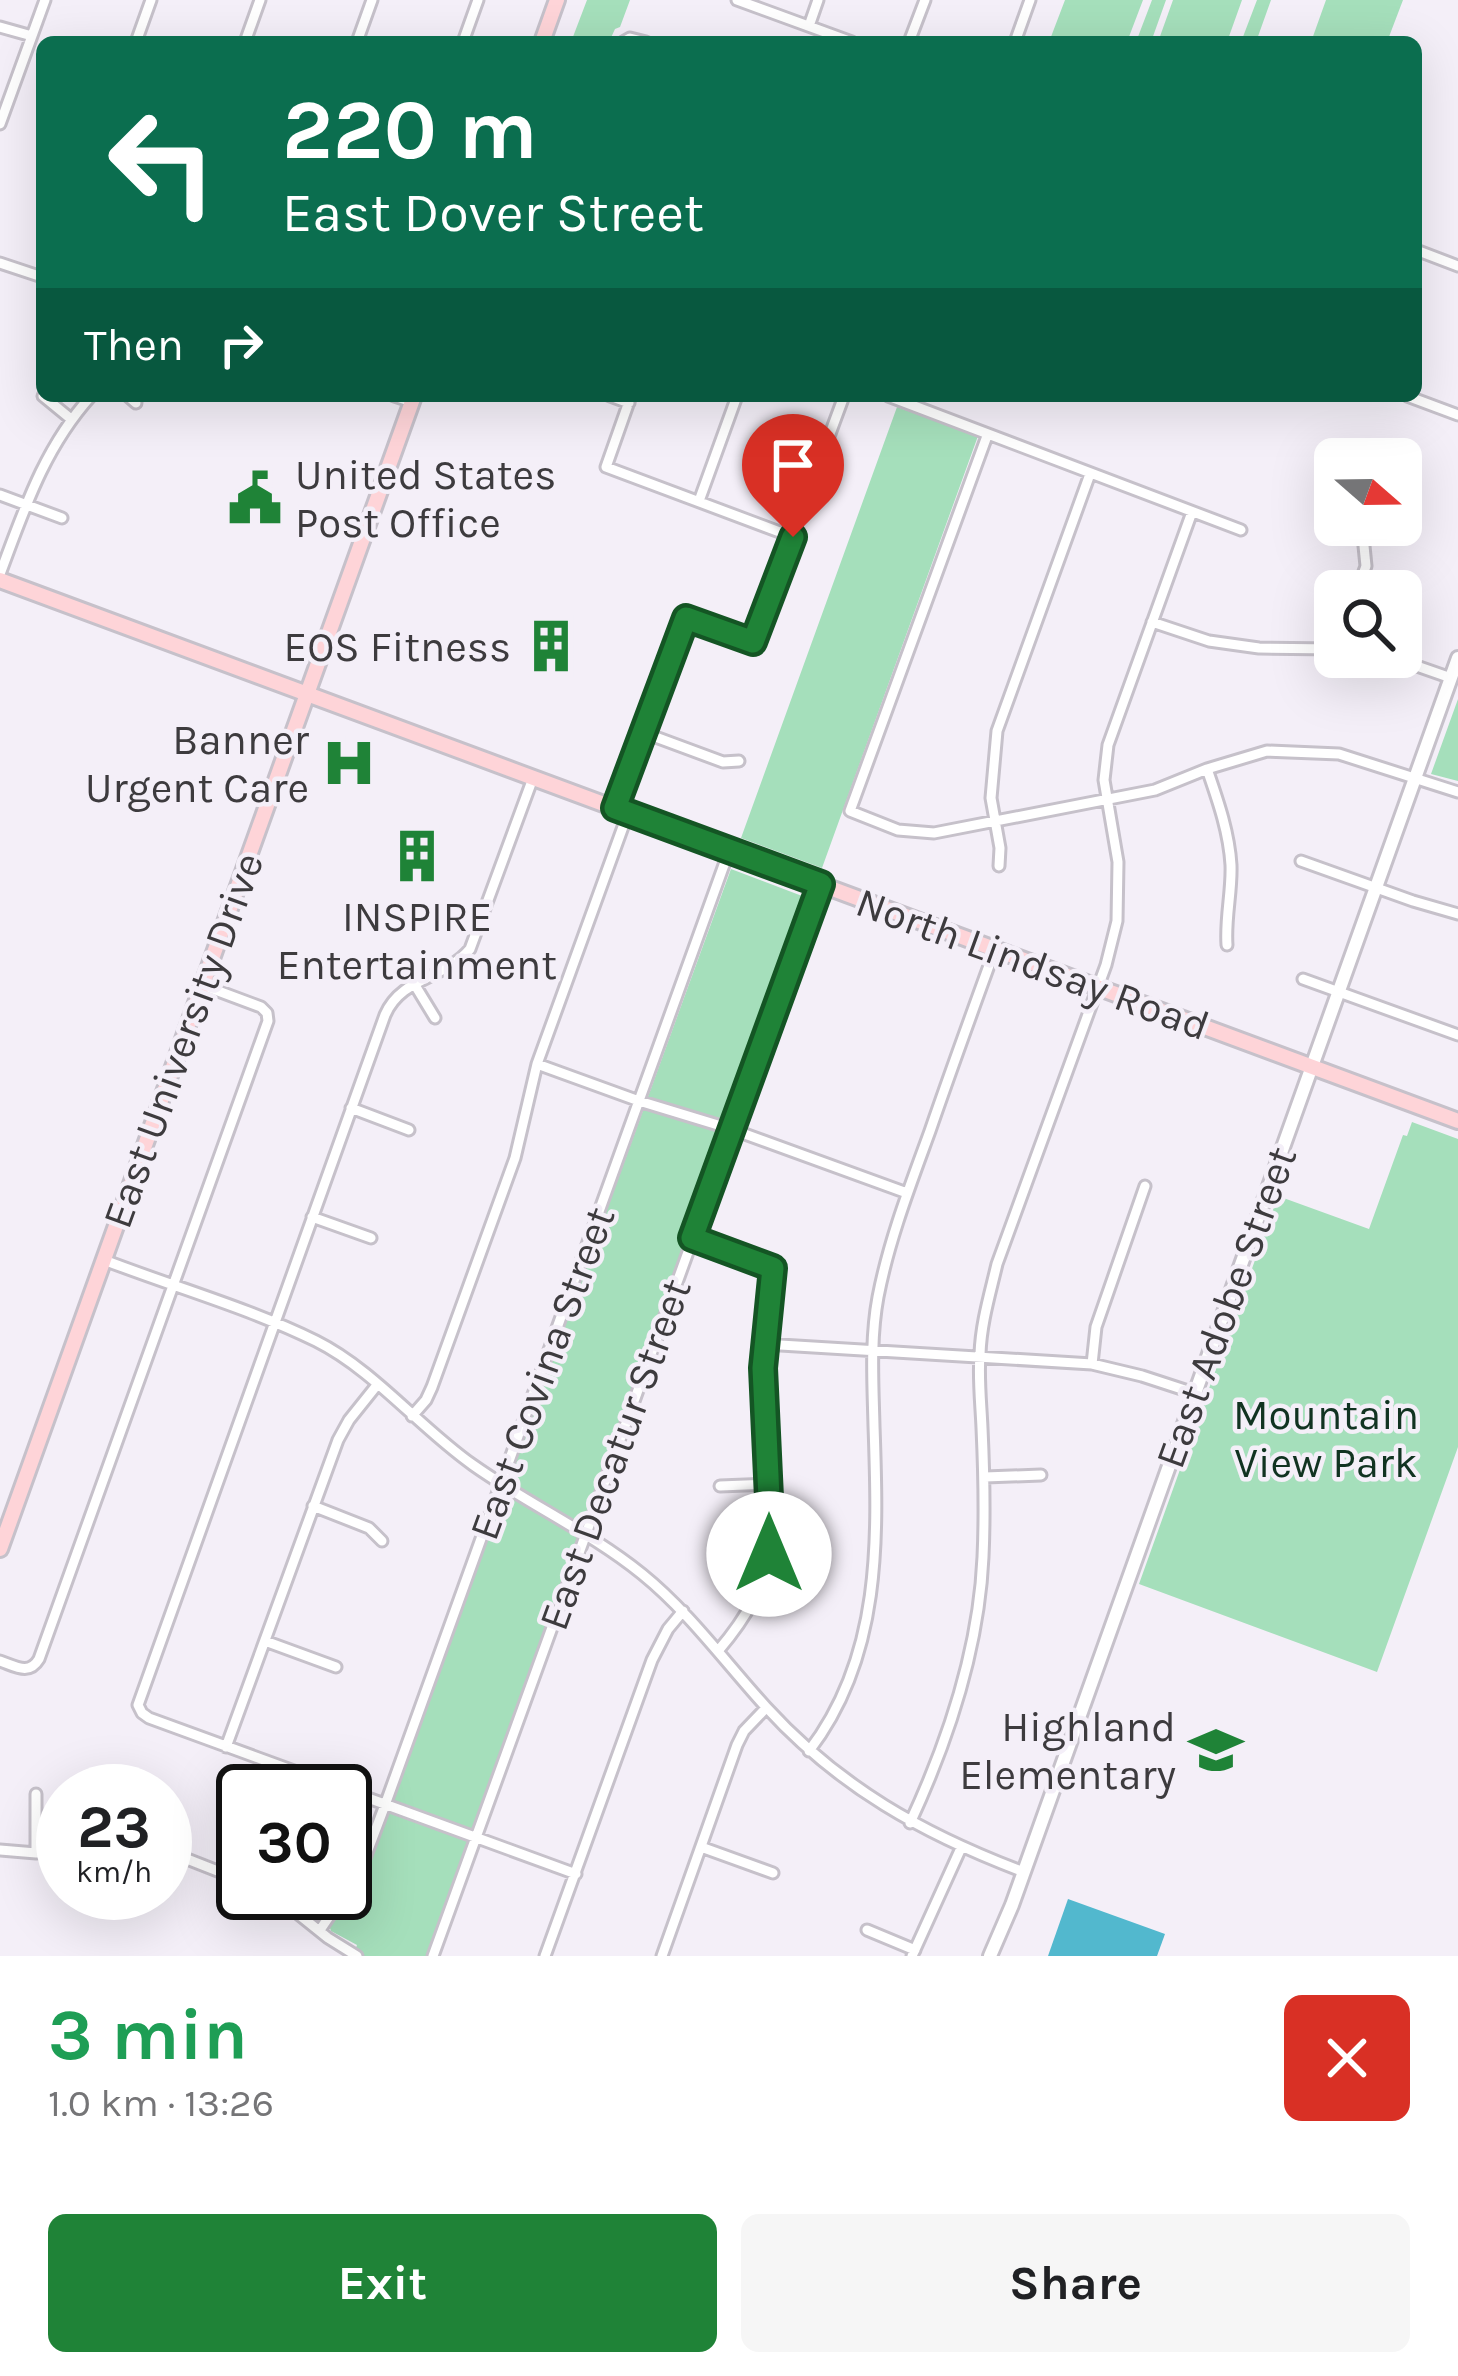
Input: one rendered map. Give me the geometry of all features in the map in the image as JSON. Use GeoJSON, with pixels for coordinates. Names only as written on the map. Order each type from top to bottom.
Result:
{"type":"FeatureCollection","features":[{"type":"Feature","properties":{"kind":"main road"},"geometry":{"type":"LineString","coordinates":[[544,36],[557,0]]}},
{"type":"Feature","properties":{"kind":"main road","name":"East University Drive"},"geometry":{"type":"LineString","coordinates":[[0,1549],[412,402]]}},
{"type":"Feature","properties":{"kind":"main road","name":"North Lindsay Road"},"geometry":{"type":"LineString","coordinates":[[0,577],[1458,1121]]}},
{"type":"Feature","properties":{"kind":"street"},"geometry":{"type":"LineString","coordinates":[[0,124],[45,0]]}},
{"type":"Feature","properties":{"kind":"street"},"geometry":{"type":"LineString","coordinates":[[138,36],[151,0]]}},
{"type":"Feature","properties":{"kind":"street"},"geometry":{"type":"LineString","coordinates":[[247,36],[260,0]]}},
{"type":"Feature","properties":{"kind":"street"},"geometry":{"type":"LineString","coordinates":[[359,36],[372,0]]}},
{"type":"Feature","properties":{"kind":"street"},"geometry":{"type":"LineString","coordinates":[[465,36],[478,0]]}},
{"type":"Feature","properties":{"kind":"street"},"geometry":{"type":"LineString","coordinates":[[737,0],[836,36]]}},
{"type":"Feature","properties":{"kind":"street"},"geometry":{"type":"LineString","coordinates":[[809,26],[818,0]]}},
{"type":"Feature","properties":{"kind":"street"},"geometry":{"type":"LineString","coordinates":[[911,36],[925,0]]}},
{"type":"Feature","properties":{"kind":"street"},"geometry":{"type":"LineString","coordinates":[[1017,36],[1030,0]]}},
{"type":"Feature","properties":{"kind":"street"},"geometry":{"type":"LineString","coordinates":[[0,27],[32,36]]}},
{"type":"Feature","properties":{"kind":"street"},"geometry":{"type":"LineString","coordinates":[[1422,252],[1458,266]]}},
{"type":"Feature","properties":{"kind":"street"},"geometry":{"type":"LineString","coordinates":[[0,262],[36,275]]}},
{"type":"Feature","properties":{"kind":"street"},"geometry":{"type":"LineString","coordinates":[[50,402],[71,419]]}},
{"type":"Feature","properties":{"kind":"street"},"geometry":{"type":"LineString","coordinates":[[0,577],[50,451],[86,402]]}},
{"type":"Feature","properties":{"kind":"street"},"geometry":{"type":"LineString","coordinates":[[629,402],[606,467],[793,537]]}},
{"type":"Feature","properties":{"kind":"street"},"geometry":{"type":"LineString","coordinates":[[699,501],[735,402]]}},
{"type":"Feature","properties":{"kind":"street"},"geometry":{"type":"LineString","coordinates":[[412,1416],[432,1387],[515,1158],[537,1064],[621,811],[642,732],[686,618],[753,642],[842,402]]}},
{"type":"Feature","properties":{"kind":"street"},"geometry":{"type":"LineString","coordinates":[[903,402],[1241,530]]}},
{"type":"Feature","properties":{"kind":"street"},"geometry":{"type":"LineString","coordinates":[[1422,402],[1458,415]]}},
{"type":"Feature","properties":{"kind":"street"},"geometry":{"type":"LineString","coordinates":[[987,436],[850,811],[898,830],[934,833],[1155,790],[1267,751],[1339,754],[1458,792]]}},
{"type":"Feature","properties":{"kind":"street"},"geometry":{"type":"LineString","coordinates":[[999,866],[992,798],[997,731],[1090,474]]}},
{"type":"Feature","properties":{"kind":"street"},"geometry":{"type":"LineString","coordinates":[[0,495],[62,518]]}},
{"type":"Feature","properties":{"kind":"street"},"geometry":{"type":"LineString","coordinates":[[910,1823],[940,1754],[969,1649],[983,1561],[985,1477],[979,1356],[985,1314],[998,1264],[1106,965],[1117,921],[1118,862],[1104,780],[1108,745],[1192,512]]}},
{"type":"Feature","properties":{"kind":"street"},"geometry":{"type":"LineString","coordinates":[[1364,546],[1365,570]]}},
{"type":"Feature","properties":{"kind":"street"},"geometry":{"type":"LineString","coordinates":[[1152,622],[1209,641],[1314,649]]}},
{"type":"Feature","properties":{"kind":"street","name":"East Adobe Street"},"geometry":{"type":"LineString","coordinates":[[990,1956],[1458,658]]}},
{"type":"Feature","properties":{"kind":"street"},"geometry":{"type":"LineString","coordinates":[[1422,668],[1451,678]]}},
{"type":"Feature","properties":{"kind":"street"},"geometry":{"type":"LineString","coordinates":[[642,732],[723,762],[739,761]]}},
{"type":"Feature","properties":{"kind":"street"},"geometry":{"type":"LineString","coordinates":[[1207,769],[1222,811],[1231,863],[1227,945]]}},
{"type":"Feature","properties":{"kind":"street"},"geometry":{"type":"LineString","coordinates":[[533,778],[473,943],[456,963],[399,992],[388,1006],[140,1696],[140,1710],[149,1718],[226,1747],[576,1874]]}},
{"type":"Feature","properties":{"kind":"street","name":"East Covina Street"},"geometry":{"type":"LineString","coordinates":[[372,1839],[729,851]]}},
{"type":"Feature","properties":{"kind":"street"},"geometry":{"type":"LineString","coordinates":[[1301,861],[1458,914]]}},
{"type":"Feature","properties":{"kind":"street","name":"East Decatur Street"},"geometry":{"type":"LineString","coordinates":[[433,1956],[821,884]]}},
{"type":"Feature","properties":{"kind":"street"},"geometry":{"type":"LineString","coordinates":[[809,1751],[846,1691],[873,1579],[878,1528],[872,1350],[889,1252],[995,949]]}},
{"type":"Feature","properties":{"kind":"street"},"geometry":{"type":"LineString","coordinates":[[407,972],[436,1018]]}},
{"type":"Feature","properties":{"kind":"street"},"geometry":{"type":"LineString","coordinates":[[1303,979],[1458,1034]]}},
{"type":"Feature","properties":{"kind":"street"},"geometry":{"type":"LineString","coordinates":[[0,1661],[26,1670],[39,1659],[266,1026],[267,1013],[258,1005],[202,985]]}},
{"type":"Feature","properties":{"kind":"street"},"geometry":{"type":"LineString","coordinates":[[537,1064],[907,1193]]}},
{"type":"Feature","properties":{"kind":"street"},"geometry":{"type":"LineString","coordinates":[[351,1108],[409,1130]]}},
{"type":"Feature","properties":{"kind":"street"},"geometry":{"type":"LineString","coordinates":[[1092,1364],[1102,1307],[1145,1186]]}},
{"type":"Feature","properties":{"kind":"street"},"geometry":{"type":"LineString","coordinates":[[312,1216],[371,1238]]}},
{"type":"Feature","properties":{"kind":"street"},"geometry":{"type":"LineString","coordinates":[[692,1238],[773,1268],[763,1397],[771,1541],[750,1610],[718,1651]]}},
{"type":"Feature","properties":{"kind":"street"},"geometry":{"type":"LineString","coordinates":[[104,1260],[274,1323],[335,1352],[470,1463],[640,1573],[682,1611],[809,1751],[910,1823],[1024,1872]]}},
{"type":"Feature","properties":{"kind":"street"},"geometry":{"type":"LineString","coordinates":[[764,1344],[1092,1364],[1194,1393]]}},
{"type":"Feature","properties":{"kind":"street"},"geometry":{"type":"LineString","coordinates":[[226,1747],[343,1430],[376,1385]]}},
{"type":"Feature","properties":{"kind":"street"},"geometry":{"type":"LineString","coordinates":[[985,1477],[1040,1475]]}},
{"type":"Feature","properties":{"kind":"street"},"geometry":{"type":"LineString","coordinates":[[720,1486],[768,1484]]}},
{"type":"Feature","properties":{"kind":"street"},"geometry":{"type":"LineString","coordinates":[[313,1506],[363,1525],[382,1541]]}},
{"type":"Feature","properties":{"kind":"street"},"geometry":{"type":"LineString","coordinates":[[545,1956],[652,1660],[682,1611]]}},
{"type":"Feature","properties":{"kind":"street"},"geometry":{"type":"LineString","coordinates":[[265,1641],[336,1667]]}},
{"type":"Feature","properties":{"kind":"street"},"geometry":{"type":"LineString","coordinates":[[662,1956],[737,1744],[766,1708]]}},
{"type":"Feature","properties":{"kind":"street"},"geometry":{"type":"LineString","coordinates":[[701,1847],[773,1874]]}},
{"type":"Feature","properties":{"kind":"street"},"geometry":{"type":"LineString","coordinates":[[867,1930],[914,1953],[961,1848]]}},
{"type":"Feature","properties":{"kind":"street"},"geometry":{"type":"LineString","coordinates":[[0,1850],[36,1853]]}},
{"type":"Feature","properties":{"kind":"street"},"geometry":{"type":"LineString","coordinates":[[307,1920],[357,1956]]}},
{"type":"Feature","properties":{"kind":"street","name":"East Covina Street"},"geometry":{"type":"LineString","coordinates":[[320,1930],[327,1920]]}},
{"type":"Feature","properties":{"kind":"green space"},"geometry":{"type":"Polygon","coordinates":[[[587,0],[630,0],[612,36],[573,36],[587,0]]]}},
{"type":"Feature","properties":{"kind":"green space"},"geometry":{"type":"Polygon","coordinates":[[[1065,0],[1143,0],[1129,36],[1051,36],[1065,0]]]}},
{"type":"Feature","properties":{"kind":"green space"},"geometry":{"type":"Polygon","coordinates":[[[1152,0],[1166,0],[1153,36],[1138,36],[1152,0]]]}},
{"type":"Feature","properties":{"kind":"green space"},"geometry":{"type":"Polygon","coordinates":[[[1173,0],[1242,0],[1229,36],[1160,36],[1173,0]]]}},
{"type":"Feature","properties":{"kind":"green space"},"geometry":{"type":"Polygon","coordinates":[[[1257,0],[1271,0],[1258,36],[1243,36],[1257,0]]]}},
{"type":"Feature","properties":{"kind":"green space"},"geometry":{"type":"Polygon","coordinates":[[[1326,0],[1403,0],[1389,36],[1313,36],[1326,0]]]}},
{"type":"Feature","properties":{"kind":"green space"},"geometry":{"type":"Polygon","coordinates":[[[897,407],[978,436],[822,868],[741,838],[897,407]]]}},
{"type":"Feature","properties":{"kind":"green space"},"geometry":{"type":"Polygon","coordinates":[[[1458,699],[1458,781],[1431,774],[1458,699]]]}},
{"type":"Feature","properties":{"kind":"green space"},"geometry":{"type":"Polygon","coordinates":[[[731,869],[810,899],[428,1956],[353,1956],[357,1945],[331,1931],[332,1920],[372,1920],[372,1854],[731,869]]]}},
{"type":"Feature","properties":{"kind":"green space","name":"Mountain View Park"},"geometry":{"type":"Polygon","coordinates":[[[1412,1122],[1458,1139],[1458,1447],[1377,1672],[1139,1584],[1278,1196],[1369,1229],[1412,1122]]]}},
{"type":"Feature","properties":{"kind":"water"},"geometry":{"type":"Polygon","coordinates":[[[1068,1899],[1165,1934],[1157,1956],[1048,1956],[1068,1899]]]}},
{"type":"Feature","properties":{"kind":"place","name":"United States Post Office"},"geometry":{"type":"Point","coordinates":[255,498]}},
{"type":"Feature","properties":{"kind":"place","name":"EOS Fitness"},"geometry":{"type":"Point","coordinates":[551,646]}},
{"type":"Feature","properties":{"kind":"place","name":"Banner Urgent Care"},"geometry":{"type":"Point","coordinates":[349,763]}},
{"type":"Feature","properties":{"kind":"place","name":"INSPIRE Entertainment"},"geometry":{"type":"Point","coordinates":[417,856]}},
{"type":"Feature","properties":{"kind":"place","name":"Highland Elementary"},"geometry":{"type":"Point","coordinates":[1216,1750]}},
{"type":"Feature","properties":{"kind":"route"},"geometry":{"type":"LineString","coordinates":[[769,1554],[763,1368],[773,1268],[692,1238],[821,884],[615,808],[686,618],[753,642],[793,537]]}}]}
